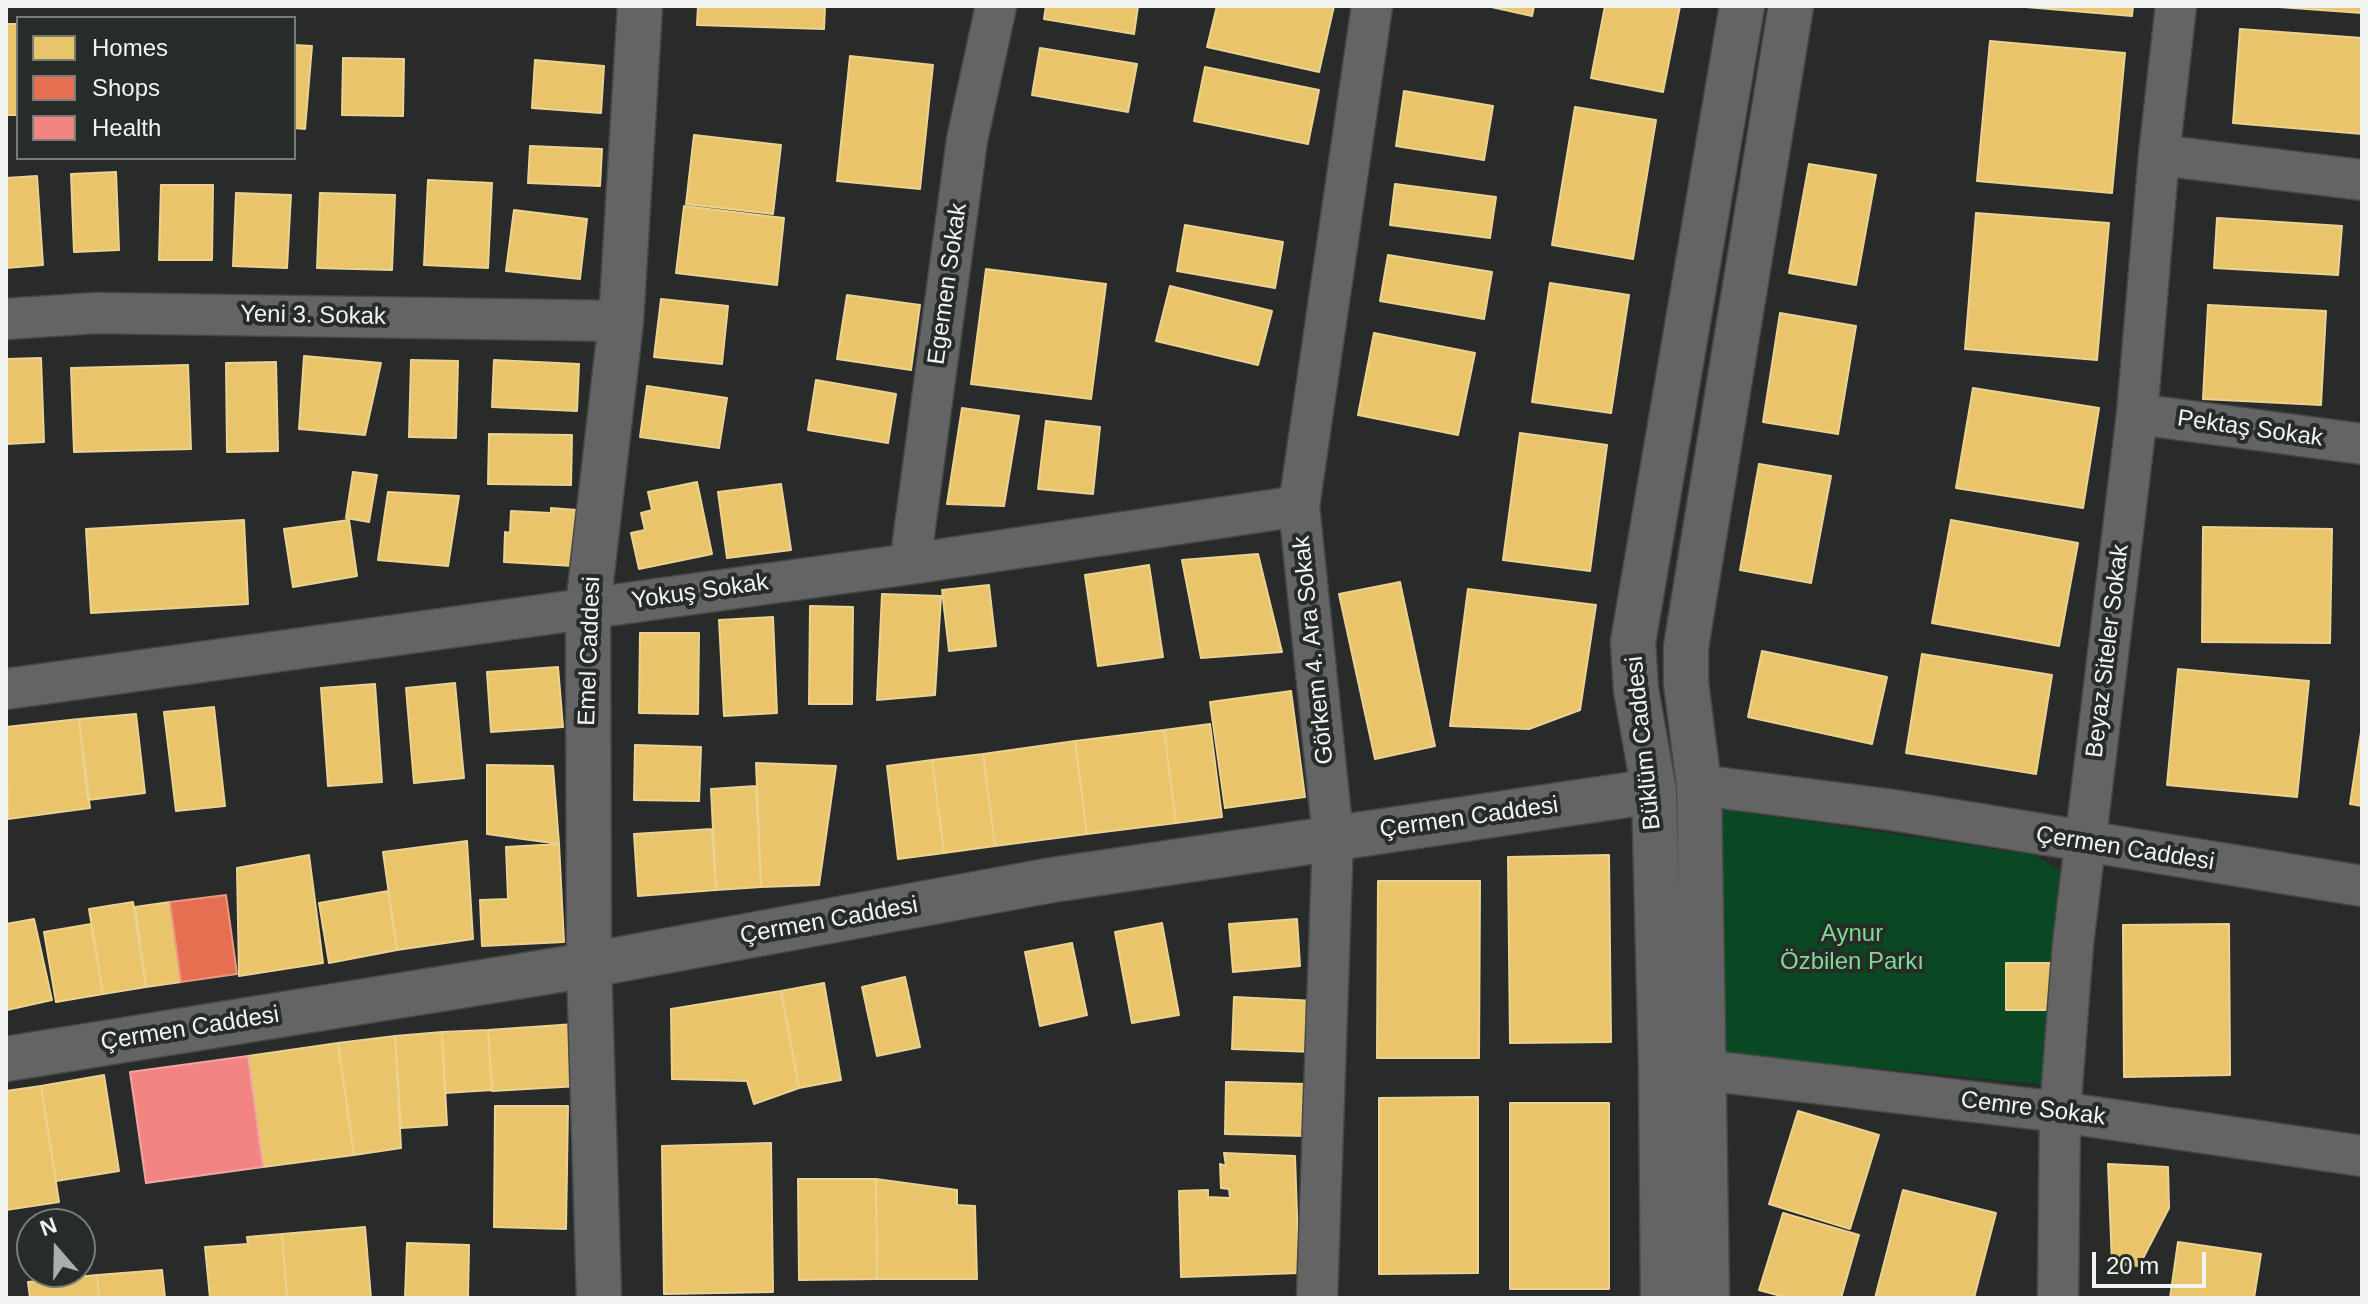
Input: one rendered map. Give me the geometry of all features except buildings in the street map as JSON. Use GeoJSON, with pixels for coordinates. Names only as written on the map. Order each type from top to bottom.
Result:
{"type":"FeatureCollection","features":[{"type":"Feature","properties":{"kind":"street","name":"Emel Caddesi"},"geometry":{"type":"LineString","coordinates":[[599,1298],[589,965],[588,607],[621,321],[632,6]]}},
{"type":"Feature","properties":{"kind":"street","name":"Egemen Sokak"},"geometry":{"type":"LineString","coordinates":[[910,564],[967,140],[996,6]]}},
{"type":"Feature","properties":{"kind":"street","name":"Görkem 4. Ara Sokak"},"geometry":{"type":"LineString","coordinates":[[1317,1298],[1333,837],[1299,506],[1372,6]]}},
{"type":"Feature","properties":{"kind":"street","name":"Büklüm Caddesi"},"geometry":{"type":"LineString","coordinates":[[1663,1298],[1654,791],[1636,690],[1633,642],[1742,6]]}},
{"type":"Feature","properties":{"kind":"street","name":"Büklüm Caddesi"},"geometry":{"type":"LineString","coordinates":[[1707,1298],[1699,785],[1686,683],[1686,647],[1791,6]]}},
{"type":"Feature","properties":{"kind":"street","name":"Beyaz Siteler Sokak"},"geometry":{"type":"LineString","coordinates":[[2058,1298],[2060,1112],[2073,944],[2137,414],[2159,155],[2176,6]]}},
{"type":"Feature","properties":{"kind":"street"},"geometry":{"type":"LineString","coordinates":[[2159,155],[2362,180]]}},
{"type":"Feature","properties":{"kind":"street","name":"Yeni 3. Sokak"},"geometry":{"type":"LineString","coordinates":[[6,319],[96,313],[621,321]]}},
{"type":"Feature","properties":{"kind":"street","name":"Pektaş Sokak"},"geometry":{"type":"LineString","coordinates":[[2137,414],[2362,444]]}},
{"type":"Feature","properties":{"kind":"street","name":"Yokuş Sokak"},"geometry":{"type":"LineString","coordinates":[[6,689],[910,564],[1299,506]]}},
{"type":"Feature","properties":{"kind":"street","name":"Çermen Caddesi"},"geometry":{"type":"LineString","coordinates":[[6,1059],[589,965],[1052,880],[1699,785],[1885,809],[2362,886]]}},
{"type":"Feature","properties":{"kind":"street","name":"Cemre Sokak"},"geometry":{"type":"LineString","coordinates":[[1703,1070],[2060,1112],[2362,1156]]}},
{"type":"Feature","properties":{"kind":"green space","name":"Aynur Özbilen Parkı"},"geometry":{"type":"Polygon","coordinates":[[[1716,808],[2034,855],[2062,871],[2041,1084],[1715,1053],[1716,808]]]}}]}
